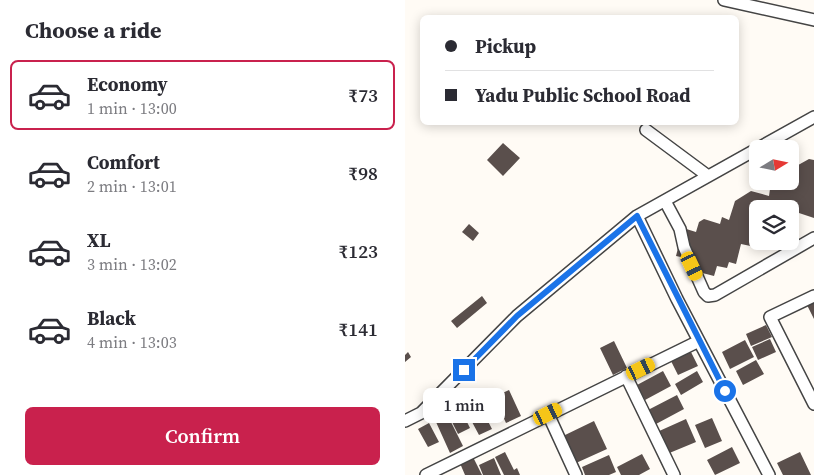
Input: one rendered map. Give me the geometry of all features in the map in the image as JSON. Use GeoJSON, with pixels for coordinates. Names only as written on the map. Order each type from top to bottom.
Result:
{"type":"FeatureCollection","features":[{"type":"Feature","properties":{"kind":"street"},"geometry":{"type":"LineString","coordinates":[[724,0],[814,20]]}},
{"type":"Feature","properties":{"kind":"street"},"geometry":{"type":"LineString","coordinates":[[405,421],[421,412],[517,316],[637,216],[814,117]]}},
{"type":"Feature","properties":{"kind":"street"},"geometry":{"type":"LineString","coordinates":[[647,130],[708,176]]}},
{"type":"Feature","properties":{"kind":"street"},"geometry":{"type":"LineString","coordinates":[[665,201],[680,229],[686,252],[705,292],[709,296],[715,295],[814,238]]}},
{"type":"Feature","properties":{"kind":"street"},"geometry":{"type":"LineString","coordinates":[[637,216],[699,341],[769,475]]}},
{"type":"Feature","properties":{"kind":"street"},"geometry":{"type":"LineString","coordinates":[[814,296],[771,317],[814,404]]}},
{"type":"Feature","properties":{"kind":"street"},"geometry":{"type":"LineString","coordinates":[[426,475],[699,341]]}},
{"type":"Feature","properties":{"kind":"street"},"geometry":{"type":"LineString","coordinates":[[626,376],[674,475]]}},
{"type":"Feature","properties":{"kind":"street"},"geometry":{"type":"LineString","coordinates":[[548,414],[576,475]]}},
{"type":"Feature","properties":{"kind":"building"},"geometry":{"type":"Polygon","coordinates":[[[503,143],[520,158],[503,176],[487,160],[503,143]]]}},
{"type":"Feature","properties":{"kind":"building"},"geometry":{"type":"Polygon","coordinates":[[[809,159],[814,160],[814,218],[799,213],[799,200],[749,200],[749,246],[741,244],[736,264],[729,262],[727,268],[717,266],[714,276],[687,269],[690,259],[676,256],[683,228],[696,232],[699,222],[704,219],[720,224],[722,217],[729,220],[735,201],[751,191],[769,196],[770,190],[799,190],[799,165],[809,159]]]}},
{"type":"Feature","properties":{"kind":"building"},"geometry":{"type":"Polygon","coordinates":[[[469,224],[479,233],[473,241],[462,232],[469,224]]]}},
{"type":"Feature","properties":{"kind":"building"},"geometry":{"type":"Polygon","coordinates":[[[482,296],[487,303],[457,328],[451,321],[482,296]]]}},
{"type":"Feature","properties":{"kind":"building"},"geometry":{"type":"Polygon","coordinates":[[[814,302],[814,319],[807,305],[814,302]]]}},
{"type":"Feature","properties":{"kind":"building"},"geometry":{"type":"Polygon","coordinates":[[[766,325],[772,337],[751,346],[746,334],[766,325]]]}},
{"type":"Feature","properties":{"kind":"building"},"geometry":{"type":"Polygon","coordinates":[[[770,339],[776,352],[758,360],[752,347],[770,339]]]}},
{"type":"Feature","properties":{"kind":"building"},"geometry":{"type":"Polygon","coordinates":[[[745,340],[754,357],[730,369],[722,352],[745,340]]]}},
{"type":"Feature","properties":{"kind":"building"},"geometry":{"type":"Polygon","coordinates":[[[614,341],[627,368],[613,375],[600,348],[614,341]]]}},
{"type":"Feature","properties":{"kind":"building"},"geometry":{"type":"Polygon","coordinates":[[[408,352],[411,357],[405,362],[405,355],[408,352]]]}},
{"type":"Feature","properties":{"kind":"building"},"geometry":{"type":"Polygon","coordinates":[[[691,352],[698,366],[678,375],[671,361],[691,352]]]}},
{"type":"Feature","properties":{"kind":"building"},"geometry":{"type":"Polygon","coordinates":[[[756,360],[764,374],[743,385],[736,371],[756,360]]]}},
{"type":"Feature","properties":{"kind":"building"},"geometry":{"type":"Polygon","coordinates":[[[663,371],[671,386],[645,400],[637,385],[663,371]]]}},
{"type":"Feature","properties":{"kind":"building"},"geometry":{"type":"Polygon","coordinates":[[[697,371],[703,382],[681,395],[675,384],[697,371]]]}},
{"type":"Feature","properties":{"kind":"building"},"geometry":{"type":"Polygon","coordinates":[[[509,390],[521,416],[506,423],[494,397],[509,390]]]}},
{"type":"Feature","properties":{"kind":"building"},"geometry":{"type":"Polygon","coordinates":[[[677,395],[684,409],[656,424],[648,410],[677,395]]]}},
{"type":"Feature","properties":{"kind":"building"},"geometry":{"type":"Polygon","coordinates":[[[477,400],[492,429],[479,435],[464,407],[477,400]]]}},
{"type":"Feature","properties":{"kind":"building"},"geometry":{"type":"Polygon","coordinates":[[[461,410],[470,428],[458,434],[449,416],[461,410]]]}},
{"type":"Feature","properties":{"kind":"building"},"geometry":{"type":"Polygon","coordinates":[[[448,416],[463,446],[450,453],[436,422],[448,416]]]}},
{"type":"Feature","properties":{"kind":"building"},"geometry":{"type":"Polygon","coordinates":[[[712,418],[722,441],[705,448],[695,425],[712,418]]]}},
{"type":"Feature","properties":{"kind":"building"},"geometry":{"type":"Polygon","coordinates":[[[686,419],[696,442],[667,454],[657,432],[686,419]]]}},
{"type":"Feature","properties":{"kind":"building"},"geometry":{"type":"Polygon","coordinates":[[[594,421],[607,449],[576,463],[563,436],[594,421]]]}},
{"type":"Feature","properties":{"kind":"building"},"geometry":{"type":"Polygon","coordinates":[[[429,423],[439,442],[428,447],[418,429],[429,423]]]}},
{"type":"Feature","properties":{"kind":"building"},"geometry":{"type":"Polygon","coordinates":[[[732,447],[740,463],[715,475],[707,460],[732,447]]]}},
{"type":"Feature","properties":{"kind":"building"},"geometry":{"type":"Polygon","coordinates":[[[505,452],[514,470],[517,468],[520,475],[504,475],[495,457],[505,452]]]}},
{"type":"Feature","properties":{"kind":"building"},"geometry":{"type":"Polygon","coordinates":[[[800,452],[811,475],[783,475],[777,463],[800,452]]]}},
{"type":"Feature","properties":{"kind":"building"},"geometry":{"type":"Polygon","coordinates":[[[642,454],[650,469],[639,475],[621,475],[617,467],[642,454]]]}},
{"type":"Feature","properties":{"kind":"building"},"geometry":{"type":"Polygon","coordinates":[[[472,455],[482,475],[465,475],[459,461],[472,455]]]}},
{"type":"Feature","properties":{"kind":"building"},"geometry":{"type":"Polygon","coordinates":[[[609,455],[616,472],[609,475],[585,475],[582,467],[609,455]]]}},
{"type":"Feature","properties":{"kind":"building"},"geometry":{"type":"Polygon","coordinates":[[[494,458],[501,475],[483,475],[479,465],[494,458]]]}},
{"type":"Feature","properties":{"kind":"route"},"geometry":{"type":"LineString","coordinates":[[464,370],[517,316],[637,216],[677,299],[725,391]]}}]}
